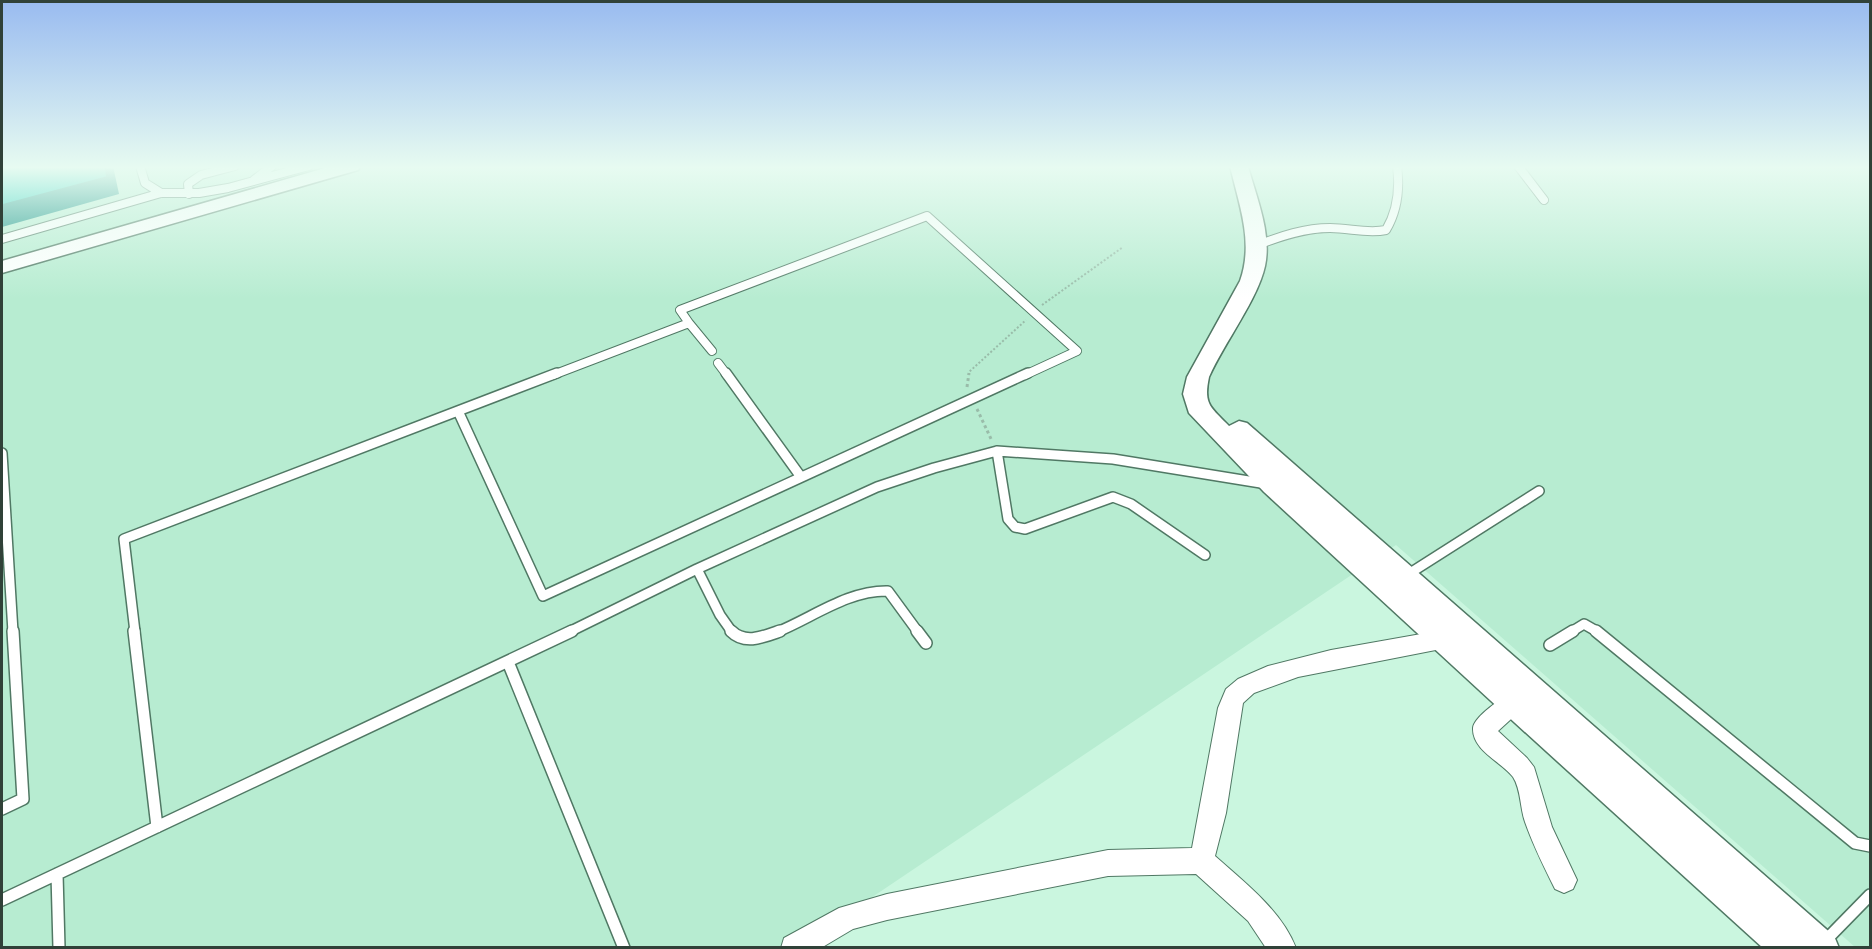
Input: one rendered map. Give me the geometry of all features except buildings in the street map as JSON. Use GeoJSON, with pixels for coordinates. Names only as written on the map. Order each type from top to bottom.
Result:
{"type":"FeatureCollection","features":[{"type":"Feature","properties":{"kind":"street"},"geometry":{"type":"LineString","coordinates":[[2,267],[199,210]]}},
{"type":"Feature","properties":{"kind":"street"},"geometry":{"type":"LineString","coordinates":[[1249,210],[1257,245],[1255,267],[1241,303],[1224,326],[1196,378],[1194,400],[1202,413],[1284,482],[1453,633],[1821,947]]}},
{"type":"Feature","properties":{"kind":"street"},"geometry":{"type":"LineString","coordinates":[[1453,633],[1513,703],[1789,948]]}},
{"type":"Feature","properties":{"kind":"street"},"geometry":{"type":"LineString","coordinates":[[1201,861],[1212,828],[1221,763],[1234,696],[1243,686],[1259,678],[1294,669],[1453,633]]}},
{"type":"Feature","properties":{"kind":"street"},"geometry":{"type":"LineString","coordinates":[[1513,703],[1485,727],[1485,732],[1527,778],[1534,813],[1564,879]]}},
{"type":"Feature","properties":{"kind":"street"},"geometry":{"type":"LineString","coordinates":[[794,948],[848,917],[887,907],[1108,863],[1201,861],[1257,912],[1283,948]]}},
{"type":"Feature","properties":{"kind":"lane"},"geometry":{"type":"LineString","coordinates":[[2,239],[102,210]]}},
{"type":"Feature","properties":{"kind":"lane"},"geometry":{"type":"LineString","coordinates":[[1257,245],[1282,234],[1307,230],[1332,228],[1369,233],[1386,230],[1390,225],[1394,210]]}},
{"type":"Feature","properties":{"kind":"lane"},"geometry":{"type":"LineString","coordinates":[[458,411],[543,596],[1077,351],[927,216],[680,310],[712,351]]}},
{"type":"Feature","properties":{"kind":"lane"},"geometry":{"type":"LineString","coordinates":[[157,827],[124,539],[689,323]]}},
{"type":"Feature","properties":{"kind":"lane"},"geometry":{"type":"LineString","coordinates":[[718,363],[801,477]]}},
{"type":"Feature","properties":{"kind":"lane"},"geometry":{"type":"LineString","coordinates":[[997,451],[1011,526],[1025,529],[1113,498],[1131,504],[1205,555]]}},
{"type":"Feature","properties":{"kind":"lane"},"geometry":{"type":"LineString","coordinates":[[2,900],[508,662],[697,569],[878,487],[934,468],[997,451],[1113,459],[1284,482]]}},
{"type":"Feature","properties":{"kind":"lane"},"geometry":{"type":"LineString","coordinates":[[2,453],[24,799],[2,808]]}},
{"type":"Feature","properties":{"kind":"lane"},"geometry":{"type":"LineString","coordinates":[[1397,582],[1539,491]]}},
{"type":"Feature","properties":{"kind":"lane"},"geometry":{"type":"LineString","coordinates":[[697,569],[727,626],[733,634],[744,641],[765,636],[880,588],[888,591],[926,643]]}},
{"type":"Feature","properties":{"kind":"lane"},"geometry":{"type":"LineString","coordinates":[[1550,645],[1584,624],[1592,627],[1855,843],[1870,846]]}},
{"type":"Feature","properties":{"kind":"lane"},"geometry":{"type":"LineString","coordinates":[[508,662],[624,948]]}},
{"type":"Feature","properties":{"kind":"lane"},"geometry":{"type":"LineString","coordinates":[[57,874],[58,948]]}},
{"type":"Feature","properties":{"kind":"lane"},"geometry":{"type":"LineString","coordinates":[[1821,947],[1870,895]]}},
{"type":"Feature","properties":{"kind":"path"},"geometry":{"type":"LineString","coordinates":[[1034,312],[1123,247]]}},
{"type":"Feature","properties":{"kind":"path"},"geometry":{"type":"LineString","coordinates":[[967,390],[969,372],[1026,320]]}},
{"type":"Feature","properties":{"kind":"path"},"geometry":{"type":"LineString","coordinates":[[976,407],[997,451]]}},
{"type":"Feature","properties":{"kind":"shaded area"},"geometry":{"type":"Polygon","coordinates":[[[2,210],[1870,210],[1870,947],[1855,947],[1396,545],[798,947],[2,948],[2,210]]]}}]}
